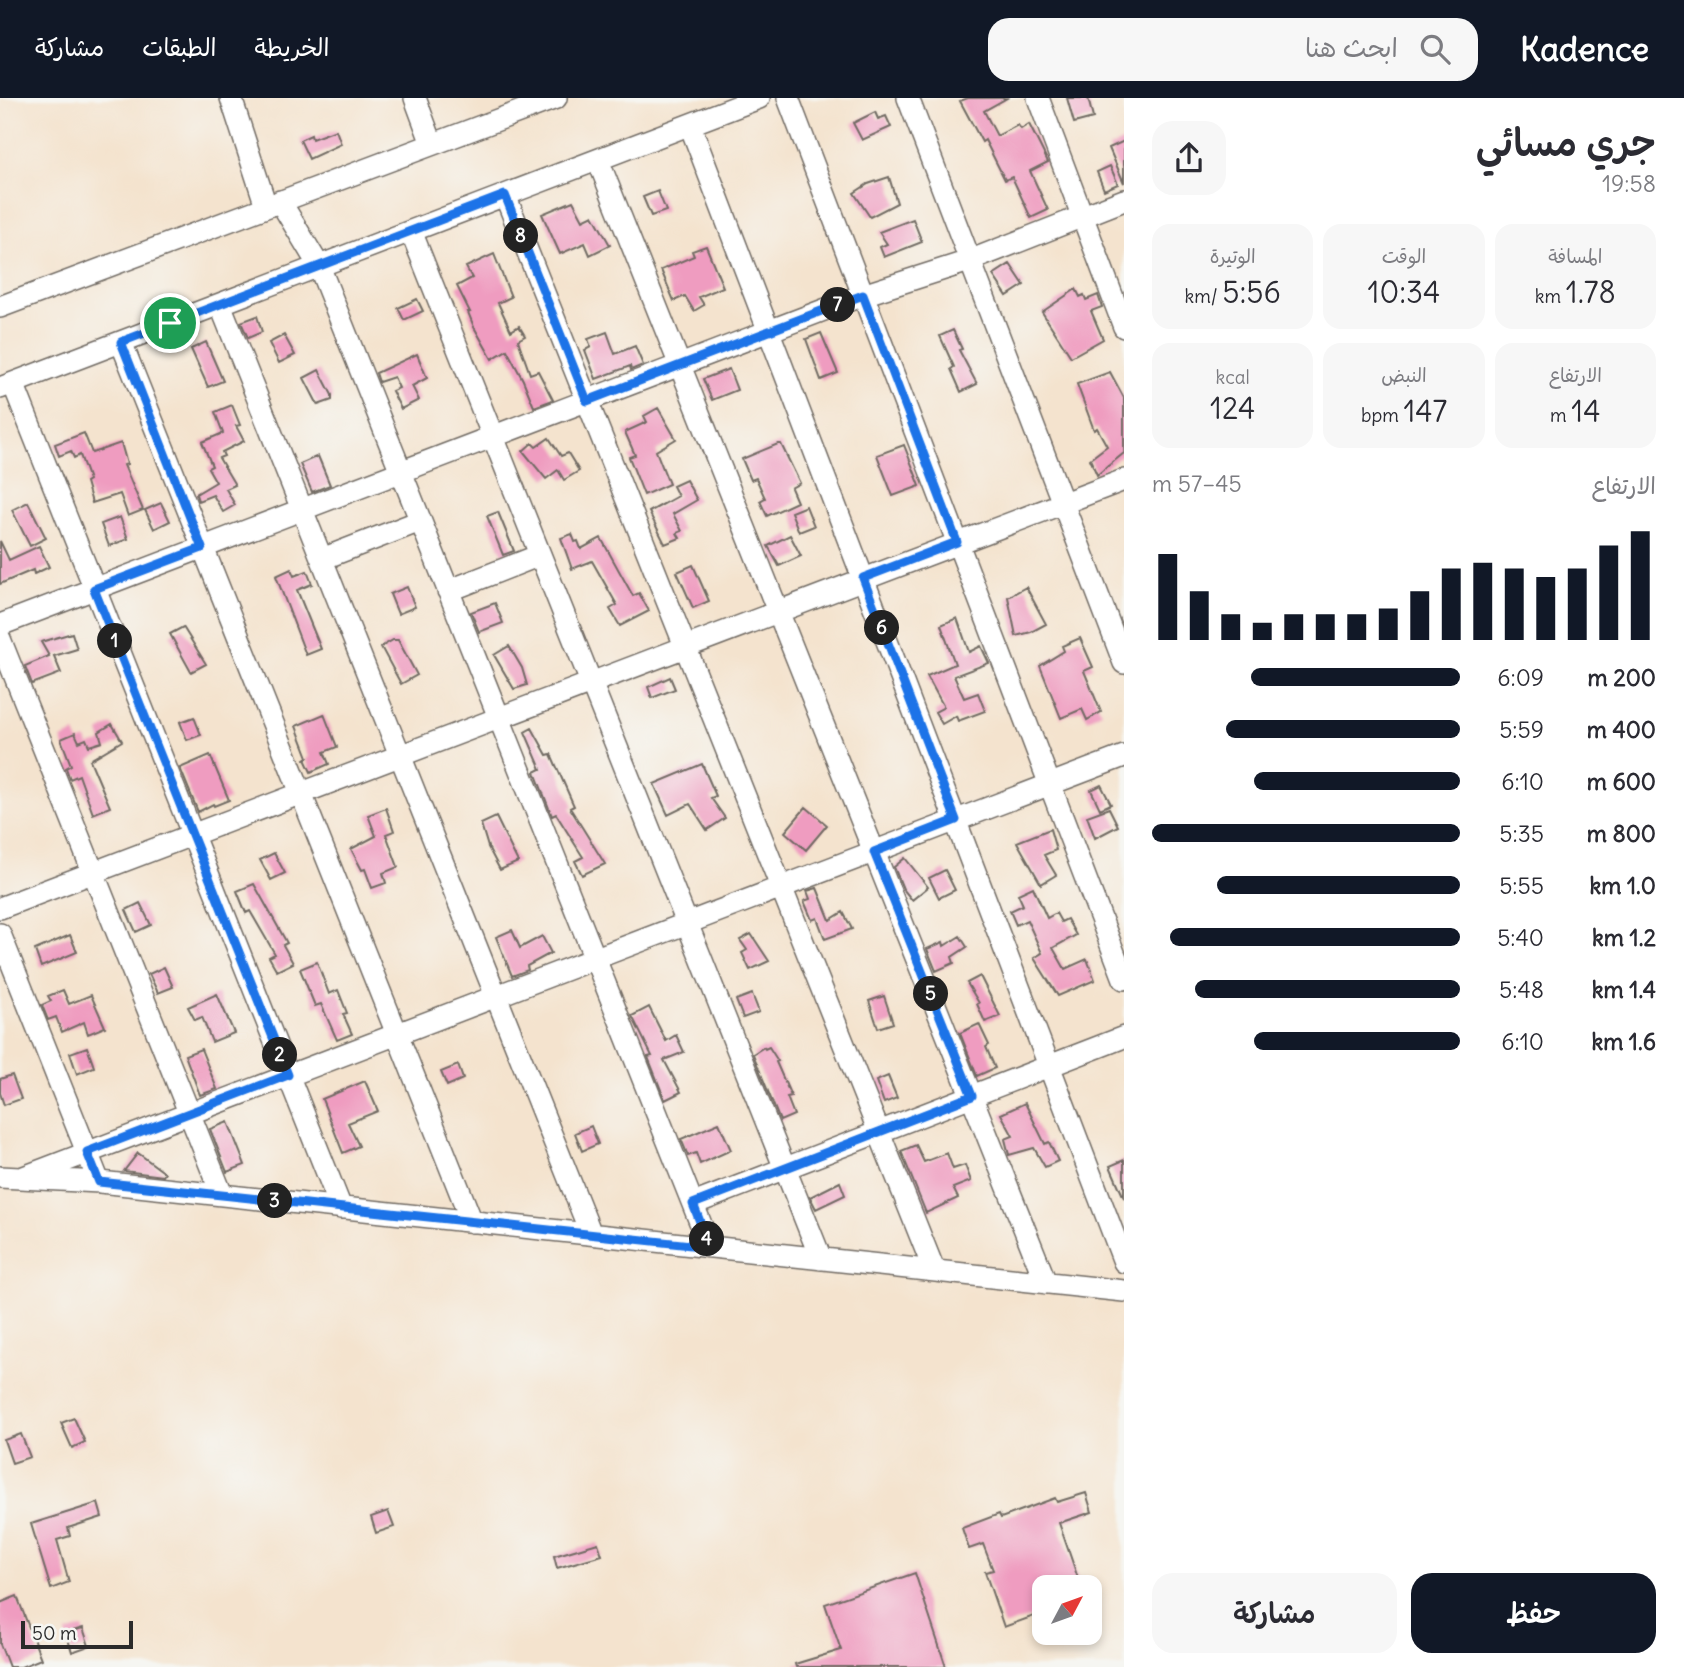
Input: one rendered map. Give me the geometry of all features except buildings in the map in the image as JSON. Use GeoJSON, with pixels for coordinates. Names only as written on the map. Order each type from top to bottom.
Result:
{"type":"FeatureCollection","features":[{"type":"Feature","properties":{"kind":"street"},"geometry":{"type":"LineString","coordinates":[[231,98],[273,204],[319,266],[710,1247]]}},
{"type":"Feature","properties":{"kind":"street"},"geometry":{"type":"LineString","coordinates":[[415,98],[432,144]]}},
{"type":"Feature","properties":{"kind":"street"},"geometry":{"type":"LineString","coordinates":[[0,307],[556,98]]}},
{"type":"Feature","properties":{"kind":"street"},"geometry":{"type":"LineString","coordinates":[[341,1208],[94,589],[6,386],[759,98]]}},
{"type":"Feature","properties":{"kind":"street"},"geometry":{"type":"LineString","coordinates":[[788,98],[1124,979]]}},
{"type":"Feature","properties":{"kind":"street"},"geometry":{"type":"LineString","coordinates":[[908,98],[1124,663]]}},
{"type":"Feature","properties":{"kind":"street"},"geometry":{"type":"LineString","coordinates":[[1038,98],[1124,327]]}},
{"type":"Feature","properties":{"kind":"street"},"geometry":{"type":"LineString","coordinates":[[690,125],[1124,1262]]}},
{"type":"Feature","properties":{"kind":"street"},"geometry":{"type":"LineString","coordinates":[[598,160],[1046,1283]]}},
{"type":"Feature","properties":{"kind":"street"},"geometry":{"type":"LineString","coordinates":[[505,195],[934,1270]]}},
{"type":"Feature","properties":{"kind":"street"},"geometry":{"type":"LineString","coordinates":[[0,625],[863,295],[969,261],[1124,200]]}},
{"type":"Feature","properties":{"kind":"street"},"geometry":{"type":"LineString","coordinates":[[411,231],[821,1259]]}},
{"type":"Feature","properties":{"kind":"street"},"geometry":{"type":"LineString","coordinates":[[220,304],[591,1234]]}},
{"type":"Feature","properties":{"kind":"street"},"geometry":{"type":"LineString","coordinates":[[121,342],[472,1222]]}},
{"type":"Feature","properties":{"kind":"street"},"geometry":{"type":"LineString","coordinates":[[0,908],[1124,480]]}},
{"type":"Feature","properties":{"kind":"street"},"geometry":{"type":"LineString","coordinates":[[321,559],[420,521]]}},
{"type":"Feature","properties":{"kind":"street"},"geometry":{"type":"LineString","coordinates":[[448,591],[540,555]]}},
{"type":"Feature","properties":{"kind":"street"},"geometry":{"type":"LineString","coordinates":[[0,639],[222,1195]]}},
{"type":"Feature","properties":{"kind":"street"},"geometry":{"type":"LineString","coordinates":[[10,1177],[87,1152],[1124,756]]}},
{"type":"Feature","properties":{"kind":"street"},"geometry":{"type":"LineString","coordinates":[[0,934],[99,1182]]}},
{"type":"Feature","properties":{"kind":"street"},"geometry":{"type":"LineString","coordinates":[[693,1204],[1124,1037]]}},
{"type":"Feature","properties":{"kind":"street"},"geometry":{"type":"LineString","coordinates":[[10,1177],[99,1182],[1124,1291]]}},
{"type":"Feature","properties":{"kind":"route"},"geometry":{"type":"LineString","coordinates":[[505,195],[587,401],[863,295],[957,542],[863,578],[956,820],[874,852],[972,1096],[693,1204],[710,1247],[99,1182],[87,1152],[288,1075],[94,589],[202,548],[121,342],[170,323],[505,195]]}}]}
